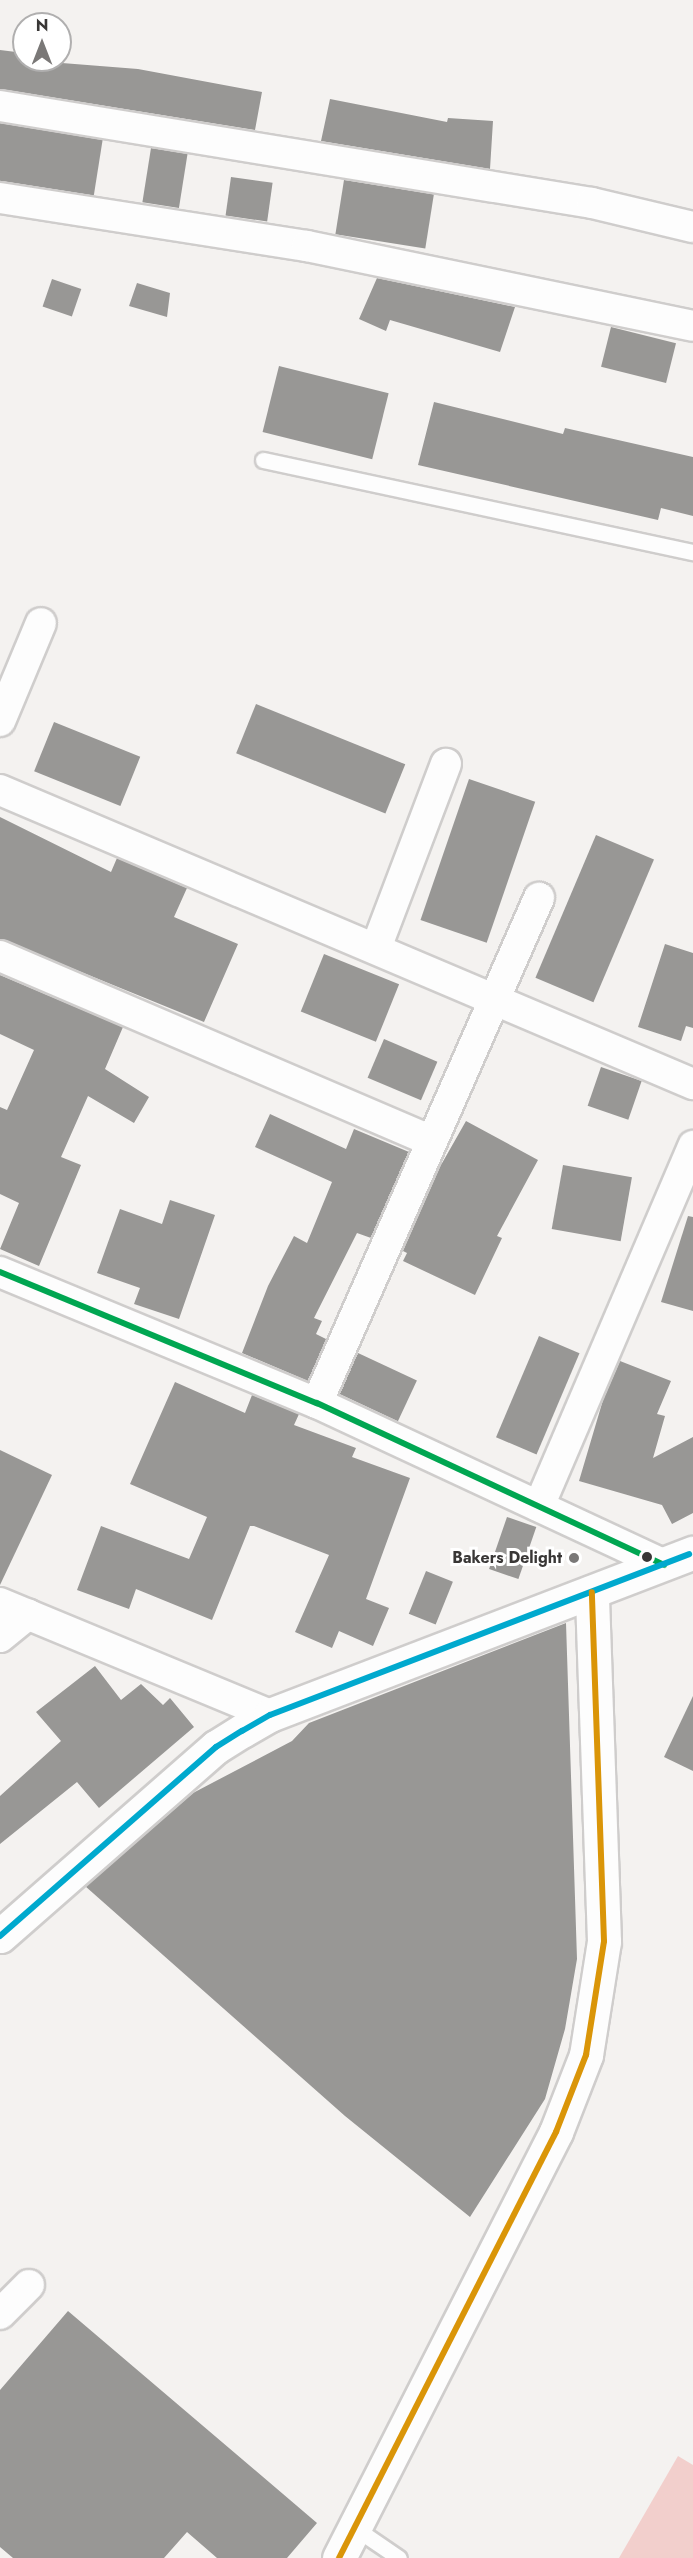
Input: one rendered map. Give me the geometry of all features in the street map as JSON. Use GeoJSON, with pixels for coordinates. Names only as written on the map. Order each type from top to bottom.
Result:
{"type":"FeatureCollection","features":[{"type":"Feature","properties":{"kind":"street"},"geometry":{"type":"LineString","coordinates":[[0,106],[592,202],[693,226]]}},
{"type":"Feature","properties":{"kind":"street"},"geometry":{"type":"LineString","coordinates":[[0,198],[307,246],[693,326]]}},
{"type":"Feature","properties":{"kind":"street"},"geometry":{"type":"LineString","coordinates":[[0,721],[41,623]]}},
{"type":"Feature","properties":{"kind":"street"},"geometry":{"type":"LineString","coordinates":[[376,948],[446,764]]}},
{"type":"Feature","properties":{"kind":"street"},"geometry":{"type":"LineString","coordinates":[[0,790],[693,1084]]}},
{"type":"Feature","properties":{"kind":"street"},"geometry":{"type":"LineString","coordinates":[[317,1403],[430,1140],[539,898]]}},
{"type":"Feature","properties":{"kind":"street"},"geometry":{"type":"LineString","coordinates":[[0,956],[430,1140]]}},
{"type":"Feature","properties":{"kind":"street"},"geometry":{"type":"LineString","coordinates":[[539,1506],[693,1146]]}},
{"type":"Feature","properties":{"kind":"street"},"geometry":{"type":"LineString","coordinates":[[0,1272],[317,1403],[539,1506],[678,1559]]}},
{"type":"Feature","properties":{"kind":"street"},"geometry":{"type":"LineString","coordinates":[[0,1936],[216,1747],[270,1715],[678,1559]]}},
{"type":"Feature","properties":{"kind":"street"},"geometry":{"type":"LineString","coordinates":[[339,2558],[556,2132],[585,2055],[604,1941],[592,1592]]}},
{"type":"Feature","properties":{"kind":"street"},"geometry":{"type":"LineString","coordinates":[[0,1603],[270,1715]]}},
{"type":"Feature","properties":{"kind":"street"},"geometry":{"type":"LineString","coordinates":[[0,1637],[28,1614]]}},
{"type":"Feature","properties":{"kind":"street"},"geometry":{"type":"LineString","coordinates":[[0,2314],[29,2285]]}},
{"type":"Feature","properties":{"kind":"lane"},"geometry":{"type":"LineString","coordinates":[[263,460],[693,552]]}},
{"type":"Feature","properties":{"kind":"lane"},"geometry":{"type":"LineString","coordinates":[[355,2528],[399,2558]]}},
{"type":"Feature","properties":{"kind":"shaded area"},"geometry":{"type":"Polygon","coordinates":[[[678,2456],[693,2465],[693,2558],[619,2558],[678,2456]]]}},
{"type":"Feature","properties":{"kind":"building"},"geometry":{"type":"Polygon","coordinates":[[[0,50],[12,52],[12,72],[72,72],[72,64],[138,69],[262,92],[255,130],[0,89],[0,50]]]}},
{"type":"Feature","properties":{"kind":"building"},"geometry":{"type":"Polygon","coordinates":[[[330,99],[447,122],[448,118],[493,121],[490,169],[321,141],[330,99]]]}},
{"type":"Feature","properties":{"kind":"building"},"geometry":{"type":"Polygon","coordinates":[[[0,123],[103,139],[94,196],[0,181],[0,123]]]}},
{"type":"Feature","properties":{"kind":"building"},"geometry":{"type":"Polygon","coordinates":[[[151,148],[188,154],[179,208],[142,202],[151,148]]]}},
{"type":"Feature","properties":{"kind":"building"},"geometry":{"type":"Polygon","coordinates":[[[231,177],[273,183],[267,221],[226,216],[231,177]]]}},
{"type":"Feature","properties":{"kind":"building"},"geometry":{"type":"Polygon","coordinates":[[[344,180],[434,194],[425,249],[335,234],[344,180]]]}},
{"type":"Feature","properties":{"kind":"building"},"geometry":{"type":"Polygon","coordinates":[[[377,278],[515,307],[500,352],[390,320],[386,331],[359,319],[377,278]]]}},
{"type":"Feature","properties":{"kind":"building"},"geometry":{"type":"Polygon","coordinates":[[[52,279],[81,289],[72,317],[43,306],[52,279]]]}},
{"type":"Feature","properties":{"kind":"building"},"geometry":{"type":"Polygon","coordinates":[[[137,283],[170,293],[167,317],[129,306],[137,283]]]}},
{"type":"Feature","properties":{"kind":"building"},"geometry":{"type":"Polygon","coordinates":[[[611,327],[676,343],[666,383],[601,367],[611,327]]]}},
{"type":"Feature","properties":{"kind":"building"},"geometry":{"type":"Polygon","coordinates":[[[279,366],[389,393],[372,459],[263,432],[279,366]]]}},
{"type":"Feature","properties":{"kind":"building"},"geometry":{"type":"Polygon","coordinates":[[[434,402],[563,434],[565,428],[693,457],[693,516],[661,508],[658,520],[418,465],[434,402]]]}},
{"type":"Feature","properties":{"kind":"building"},"geometry":{"type":"Polygon","coordinates":[[[256,704],[405,764],[385,813],[236,753],[256,704]]]}},
{"type":"Feature","properties":{"kind":"building"},"geometry":{"type":"Polygon","coordinates":[[[54,722],[140,757],[120,806],[34,771],[54,722]]]}},
{"type":"Feature","properties":{"kind":"building"},"geometry":{"type":"Polygon","coordinates":[[[469,779],[535,802],[487,943],[420,920],[469,779]]]}},
{"type":"Feature","properties":{"kind":"building"},"geometry":{"type":"Polygon","coordinates":[[[0,817],[111,872],[117,858],[187,888],[174,917],[238,944],[204,1022],[0,939],[0,817]]]}},
{"type":"Feature","properties":{"kind":"building"},"geometry":{"type":"Polygon","coordinates":[[[596,835],[654,860],[593,1002],[535,978],[596,835]]]}},
{"type":"Feature","properties":{"kind":"building"},"geometry":{"type":"Polygon","coordinates":[[[665,944],[693,953],[693,1028],[686,1026],[681,1041],[638,1027],[665,944]]]}},
{"type":"Feature","properties":{"kind":"building"},"geometry":{"type":"Polygon","coordinates":[[[324,954],[399,984],[376,1042],[301,1011],[324,954]]]}},
{"type":"Feature","properties":{"kind":"building"},"geometry":{"type":"Polygon","coordinates":[[[0,975],[123,1027],[105,1069],[149,1097],[134,1123],[88,1096],[61,1157],[81,1165],[39,1266],[0,1249],[19,1203],[0,1194],[0,1107],[7,1110],[34,1050],[0,1034],[0,975]]]}},
{"type":"Feature","properties":{"kind":"building"},"geometry":{"type":"Polygon","coordinates":[[[384,1039],[437,1062],[421,1100],[368,1078],[384,1039]]]}},
{"type":"Feature","properties":{"kind":"building"},"geometry":{"type":"Polygon","coordinates":[[[601,1067],[642,1081],[628,1120],[588,1106],[601,1067]]]}},
{"type":"Feature","properties":{"kind":"building"},"geometry":{"type":"Polygon","coordinates":[[[270,1114],[346,1149],[354,1129],[409,1152],[371,1238],[357,1233],[314,1318],[322,1321],[316,1334],[326,1339],[308,1381],[242,1353],[268,1286],[294,1236],[307,1243],[332,1182],[255,1147],[270,1114]]]}},
{"type":"Feature","properties":{"kind":"building"},"geometry":{"type":"Polygon","coordinates":[[[466,1121],[538,1160],[497,1236],[502,1238],[475,1295],[403,1261],[407,1253],[403,1251],[441,1165],[466,1121]]]}},
{"type":"Feature","properties":{"kind":"building"},"geometry":{"type":"Polygon","coordinates":[[[563,1165],[632,1177],[621,1241],[552,1229],[563,1165]]]}},
{"type":"Feature","properties":{"kind":"building"},"geometry":{"type":"Polygon","coordinates":[[[170,1200],[215,1215],[179,1319],[134,1304],[140,1288],[97,1273],[120,1209],[162,1224],[170,1200]]]}},
{"type":"Feature","properties":{"kind":"building"},"geometry":{"type":"Polygon","coordinates":[[[688,1216],[693,1217],[693,1311],[661,1302],[688,1216]]]}},
{"type":"Feature","properties":{"kind":"building"},"geometry":{"type":"Polygon","coordinates":[[[539,1336],[580,1353],[537,1454],[496,1437],[539,1336]]]}},
{"type":"Feature","properties":{"kind":"building"},"geometry":{"type":"Polygon","coordinates":[[[358,1353],[417,1380],[398,1421],[339,1394],[358,1353]]]}},
{"type":"Feature","properties":{"kind":"building"},"geometry":{"type":"Polygon","coordinates":[[[620,1361],[671,1381],[657,1414],[665,1416],[653,1458],[693,1437],[693,1513],[672,1524],[662,1505],[579,1481],[603,1400],[620,1361]]]}},
{"type":"Feature","properties":{"kind":"building"},"geometry":{"type":"Polygon","coordinates":[[[175,1382],[245,1413],[252,1395],[299,1414],[294,1425],[356,1448],[352,1457],[410,1478],[366,1599],[389,1608],[373,1646],[339,1631],[332,1648],[295,1632],[329,1555],[254,1526],[250,1526],[212,1620],[136,1589],[129,1609],[77,1590],[101,1526],[189,1559],[207,1517],[130,1484],[175,1382]]]}},
{"type":"Feature","properties":{"kind":"building"},"geometry":{"type":"Polygon","coordinates":[[[0,1450],[52,1475],[0,1585],[0,1450]]]}},
{"type":"Feature","properties":{"kind":"building"},"geometry":{"type":"Polygon","coordinates":[[[507,1517],[536,1527],[518,1579],[489,1569],[507,1517]]]}},
{"type":"Feature","properties":{"kind":"building"},"geometry":{"type":"Polygon","coordinates":[[[426,1571],[453,1582],[436,1625],[409,1614],[426,1571]]]}},
{"type":"Feature","properties":{"kind":"building"},"geometry":{"type":"Polygon","coordinates":[[[566,1623],[577,1959],[565,2029],[545,2099],[470,2217],[345,2116],[85,1886],[193,1793],[292,1741],[309,1723],[566,1623]]]}},
{"type":"Feature","properties":{"kind":"building"},"geometry":{"type":"Polygon","coordinates":[[[95,1666],[121,1700],[141,1684],[163,1705],[170,1698],[194,1727],[99,1808],[77,1782],[0,1844],[0,1796],[61,1741],[36,1712],[95,1666]]]}},
{"type":"Feature","properties":{"kind":"building"},"geometry":{"type":"Polygon","coordinates":[[[693,1696],[693,1771],[664,1757],[693,1696]]]}},
{"type":"Feature","properties":{"kind":"building"},"geometry":{"type":"Polygon","coordinates":[[[68,2311],[317,2523],[287,2558],[217,2558],[187,2532],[164,2558],[13,2558],[0,2547],[0,2390],[68,2311]]]}},
{"type":"Feature","properties":{"kind":"transit line"},"geometry":{"type":"LineString","coordinates":[[0,1272],[317,1403],[664,1565]]}},
{"type":"Feature","properties":{"kind":"transit line"},"geometry":{"type":"LineString","coordinates":[[0,1936],[216,1747],[270,1715],[689,1554]]}},
{"type":"Feature","properties":{"kind":"transit line"},"geometry":{"type":"LineString","coordinates":[[339,2558],[556,2132],[586,2055],[604,1941],[592,1592]]}},
{"type":"Feature","properties":{"kind":"place","name":"Bakers Delight"},"geometry":{"type":"Point","coordinates":[574,1558]}}]}
